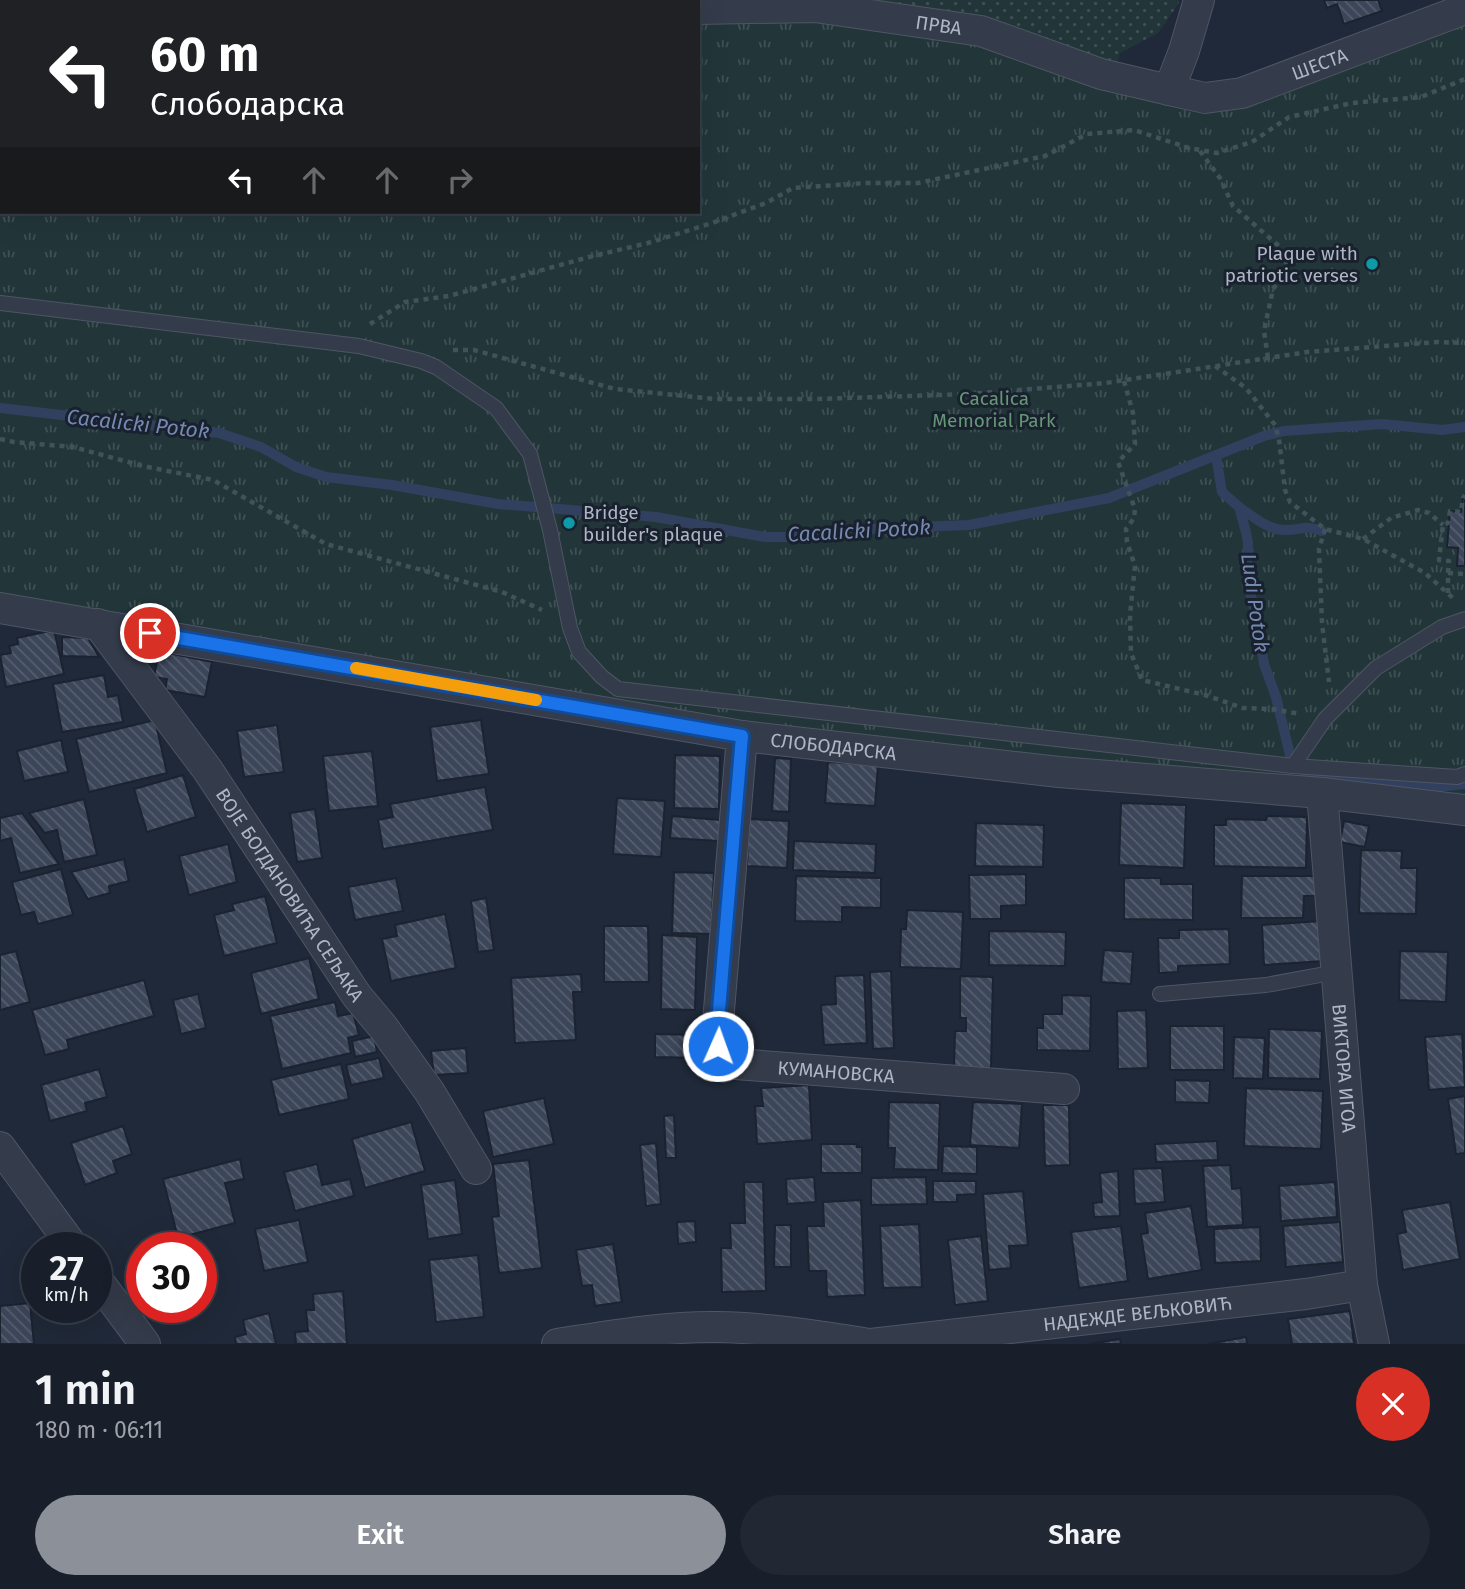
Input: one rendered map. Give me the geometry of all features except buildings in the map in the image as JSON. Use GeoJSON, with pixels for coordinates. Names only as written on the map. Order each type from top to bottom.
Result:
{"type":"FeatureCollection","features":[{"type":"Feature","properties":{"kind":"street"},"geometry":{"type":"LineString","coordinates":[[1169,90],[1199,0]]}},
{"type":"Feature","properties":{"kind":"street","name":"ПРВА"},"geometry":{"type":"LineString","coordinates":[[700,9],[815,7],[981,32],[1101,74],[1169,90]]}},
{"type":"Feature","properties":{"kind":"street","name":"ШЕСТА"},"geometry":{"type":"LineString","coordinates":[[1169,90],[1205,98],[1242,93],[1465,9]]}},
{"type":"Feature","properties":{"kind":"street","name":"СЛОБОДАРСКА"},"geometry":{"type":"LineString","coordinates":[[0,608],[742,736],[1059,772],[1322,793],[1465,810]]}},
{"type":"Feature","properties":{"kind":"street","name":"ВОЈЕ БОГДАНОВИЋА СЕЉАКА"},"geometry":{"type":"LineString","coordinates":[[98,624],[207,769],[357,996],[429,1091],[477,1169]]}},
{"type":"Feature","properties":{"kind":"street","name":"КУМАНОВСКА"},"geometry":{"type":"LineString","coordinates":[[742,736],[717,1034],[722,1056],[736,1064],[1064,1089]]}},
{"type":"Feature","properties":{"kind":"street","name":"ВИКТОРА ИГОА"},"geometry":{"type":"LineString","coordinates":[[1322,793],[1362,1284],[1374,1344]]}},
{"type":"Feature","properties":{"kind":"street"},"geometry":{"type":"LineString","coordinates":[[0,1147],[62,1232]]}},
{"type":"Feature","properties":{"kind":"street","name":"НАДЕЖДЕ ВЕЉКОВИЋ"},"geometry":{"type":"LineString","coordinates":[[556,1344],[679,1328],[717,1327],[760,1329],[788,1338],[870,1344],[1306,1294],[1362,1284]]}},
{"type":"Feature","properties":{"kind":"street"},"geometry":{"type":"LineString","coordinates":[[112,1300],[145,1344]]}},
{"type":"Feature","properties":{"kind":"lane"},"geometry":{"type":"LineString","coordinates":[[0,303],[359,345],[436,367],[496,408],[530,454],[550,530],[569,622],[579,652],[602,677],[618,689],[1293,766],[1457,776],[1465,774]]}},
{"type":"Feature","properties":{"kind":"lane"},"geometry":{"type":"LineString","coordinates":[[1293,766],[1325,719],[1376,668],[1442,627],[1465,619]]}},
{"type":"Feature","properties":{"kind":"lane"},"geometry":{"type":"LineString","coordinates":[[1160,994],[1266,985],[1336,972]]}},
{"type":"Feature","properties":{"kind":"path"},"geometry":{"type":"LineString","coordinates":[[343,343],[405,302],[449,296],[648,243],[766,203],[793,188],[918,183],[1045,156],[1087,134],[1134,130],[1217,153],[1252,142],[1289,117],[1352,103],[1421,97],[1465,79]]}},
{"type":"Feature","properties":{"kind":"path"},"geometry":{"type":"LineString","coordinates":[[1200,150],[1220,178],[1233,206],[1279,247],[1289,268],[1273,289],[1264,331],[1268,358]]}},
{"type":"Feature","properties":{"kind":"path"},"geometry":{"type":"LineString","coordinates":[[421,361],[454,350],[474,350],[615,389],[715,398],[817,398],[969,394],[1124,381],[1307,352],[1424,343],[1465,343]]}},
{"type":"Feature","properties":{"kind":"path"},"geometry":{"type":"LineString","coordinates":[[1215,366],[1246,388],[1275,425],[1284,490],[1290,502],[1325,529],[1363,539],[1425,573],[1457,601]]}},
{"type":"Feature","properties":{"kind":"path"},"geometry":{"type":"LineString","coordinates":[[1124,381],[1133,413],[1135,444],[1118,462],[1135,509],[1134,518],[1126,528],[1127,542],[1135,566],[1130,615],[1131,653],[1142,680],[1205,695],[1243,708],[1290,712]]}},
{"type":"Feature","properties":{"kind":"path"},"geometry":{"type":"LineString","coordinates":[[0,439],[73,447],[143,466],[213,480],[326,544],[502,592],[569,622]]}},
{"type":"Feature","properties":{"kind":"path"},"geometry":{"type":"LineString","coordinates":[[1443,525],[1448,523],[1450,511],[1461,512],[1462,498],[1465,495]]}},
{"type":"Feature","properties":{"kind":"path"},"geometry":{"type":"LineString","coordinates":[[1363,539],[1391,518],[1418,510],[1429,513],[1443,525]]}},
{"type":"Feature","properties":{"kind":"path"},"geometry":{"type":"LineString","coordinates":[[1443,525],[1440,560],[1449,561],[1448,594]]}},
{"type":"Feature","properties":{"kind":"path"},"geometry":{"type":"LineString","coordinates":[[1325,529],[1319,549],[1322,623],[1333,711]]}},
{"type":"Feature","properties":{"kind":"path"},"geometry":{"type":"LineString","coordinates":[[1448,573],[1465,574]]}},
{"type":"Feature","properties":{"kind":"green space"},"geometry":{"type":"Polygon","coordinates":[[[700,0],[1179,0],[1158,33],[1120,53],[1114,77],[700,2],[700,0]]]}},
{"type":"Feature","properties":{"kind":"green space","name":"Cacalica Memorial Park"},"geometry":{"type":"Polygon","coordinates":[[[815,7],[1205,98],[1465,9],[1465,810],[1059,772],[0,608],[0,214],[700,214],[700,9],[815,7]]]}},
{"type":"Feature","properties":{"kind":"waterway","name":"Cacalicki Potok"},"geometry":{"type":"LineString","coordinates":[[0,408],[219,433],[261,447],[296,467],[326,477],[392,485],[498,504],[656,517],[765,537],[790,537],[839,530],[969,525],[1109,498],[1264,436],[1284,431],[1382,424],[1442,430],[1465,427]]}},
{"type":"Feature","properties":{"kind":"waterway","name":"Ludi Potok"},"geometry":{"type":"LineString","coordinates":[[1216,456],[1222,492],[1239,507],[1246,532],[1247,580],[1264,664],[1276,697],[1290,755]]}},
{"type":"Feature","properties":{"kind":"waterway"},"geometry":{"type":"LineString","coordinates":[[1239,507],[1277,529],[1310,528],[1322,531]]}},
{"type":"Feature","properties":{"kind":"waterway","name":"Ludi Potok"},"geometry":{"type":"LineString","coordinates":[[1306,773],[1412,786],[1465,784]]}},
{"type":"Feature","properties":{"kind":"slow traffic"},"geometry":{"type":"LineString","coordinates":[[356,668],[536,700]]}},
{"type":"Feature","properties":{"kind":"place","name":"Plaque with patriotic verses"},"geometry":{"type":"Point","coordinates":[1372,264]}},
{"type":"Feature","properties":{"kind":"place","name":"Bridge builder's plaque"},"geometry":{"type":"Point","coordinates":[569,523]}},
{"type":"Feature","properties":{"kind":"route"},"geometry":{"type":"LineString","coordinates":[[150,633],[742,736],[718,1046]]}}]}
